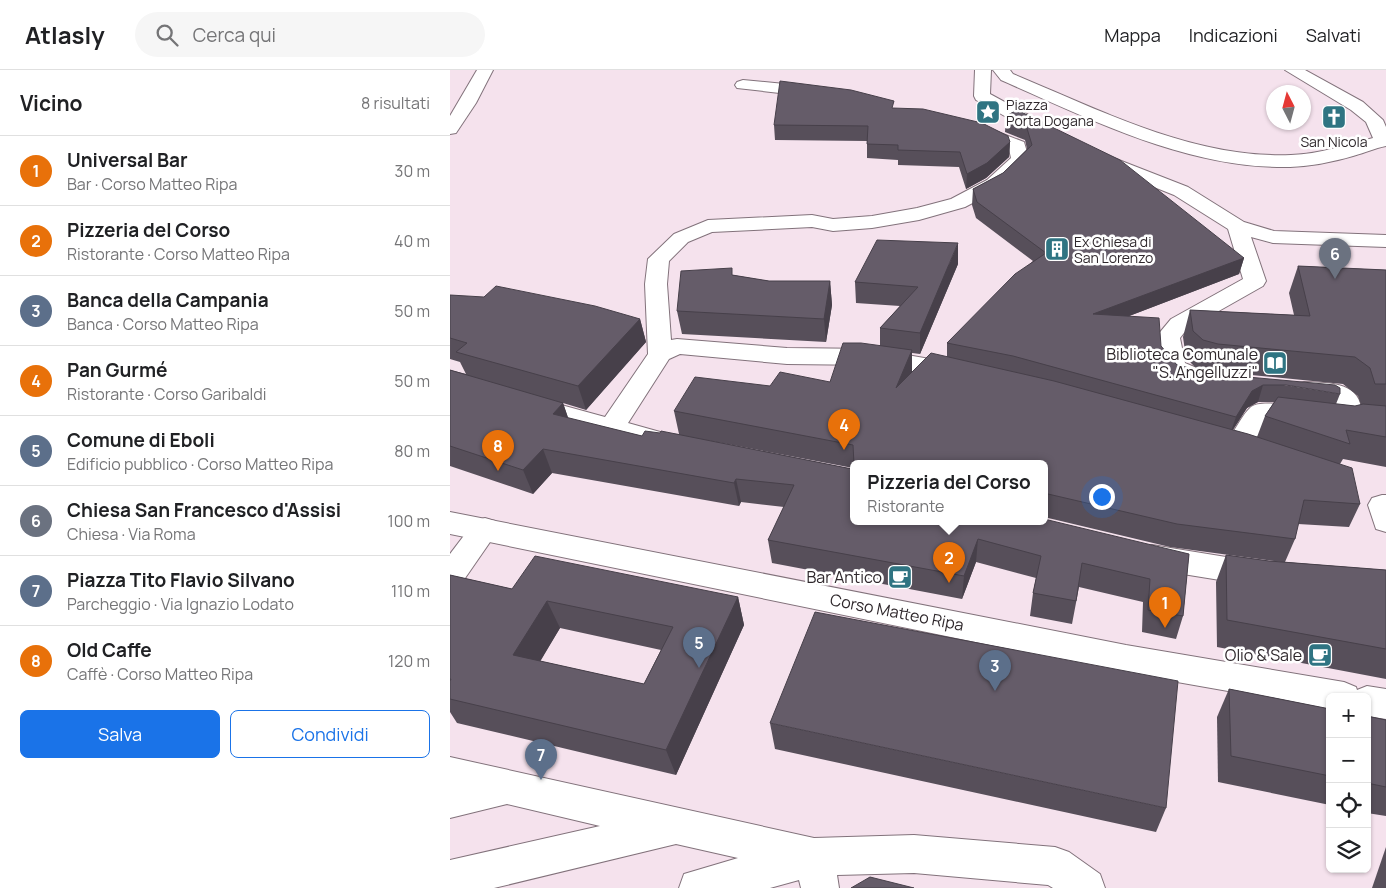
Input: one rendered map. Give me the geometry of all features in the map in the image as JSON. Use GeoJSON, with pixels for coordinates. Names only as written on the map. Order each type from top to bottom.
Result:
{"type":"FeatureCollection","features":[{"type":"Feature","properties":{"kind":"street"},"geometry":{"type":"LineString","coordinates":[[450,129],[468,103],[485,70]]}},
{"type":"Feature","properties":{"kind":"street"},"geometry":{"type":"LineString","coordinates":[[984,70],[982,96],[1019,118],[1059,138]]}},
{"type":"Feature","properties":{"kind":"street"},"geometry":{"type":"LineString","coordinates":[[1001,70],[1007,76],[1138,132],[1217,156],[1249,160],[1323,158],[1385,141],[1374,120],[1357,106],[1293,70]]}},
{"type":"Feature","properties":{"kind":"street"},"geometry":{"type":"LineString","coordinates":[[743,85],[834,95]]}},
{"type":"Feature","properties":{"kind":"street"},"geometry":{"type":"LineString","coordinates":[[660,354],[656,284],[659,259],[681,238],[708,226],[812,221],[833,225],[872,222],[919,214],[958,203],[994,184],[1020,159],[1018,146],[990,134]]}},
{"type":"Feature","properties":{"kind":"street"},"geometry":{"type":"LineString","coordinates":[[1092,154],[1136,175],[1181,191],[1237,226],[1273,238],[1386,241]]}},
{"type":"Feature","properties":{"kind":"street"},"geometry":{"type":"LineString","coordinates":[[1219,382],[1182,374],[1171,362],[1168,337],[1179,324],[1255,281],[1237,226]]}},
{"type":"Feature","properties":{"kind":"street"},"geometry":{"type":"LineString","coordinates":[[612,427],[660,354],[677,346],[787,356],[835,355],[873,357],[977,374]]}},
{"type":"Feature","properties":{"kind":"street"},"geometry":{"type":"LineString","coordinates":[[1277,387],[1334,392],[1347,400],[1349,421]]}},
{"type":"Feature","properties":{"kind":"street"},"geometry":{"type":"LineString","coordinates":[[507,398],[691,448]]}},
{"type":"Feature","properties":{"kind":"street"},"geometry":{"type":"LineString","coordinates":[[1193,435],[1237,447],[1260,413],[1278,413],[1343,423],[1349,421],[1377,422]]}},
{"type":"Feature","properties":{"kind":"street"},"geometry":{"type":"LineString","coordinates":[[1386,505],[1382,505],[1386,521]]}},
{"type":"Feature","properties":{"kind":"street","name":"Corso Matteo Ripa"},"geometry":{"type":"LineString","coordinates":[[450,523],[1126,659],[1326,694]]}},
{"type":"Feature","properties":{"kind":"street"},"geometry":{"type":"LineString","coordinates":[[450,576],[485,529]]}},
{"type":"Feature","properties":{"kind":"street"},"geometry":{"type":"LineString","coordinates":[[1125,551],[1170,561],[1287,576]]}},
{"type":"Feature","properties":{"kind":"street"},"geometry":{"type":"LineString","coordinates":[[1371,702],[1386,704]]}},
{"type":"Feature","properties":{"kind":"street"},"geometry":{"type":"LineString","coordinates":[[450,774],[677,826],[817,873]]}},
{"type":"Feature","properties":{"kind":"street"},"geometry":{"type":"LineString","coordinates":[[450,801],[509,787]]}},
{"type":"Feature","properties":{"kind":"street"},"geometry":{"type":"LineString","coordinates":[[450,879],[677,826]]}},
{"type":"Feature","properties":{"kind":"street"},"geometry":{"type":"LineString","coordinates":[[698,888],[817,873],[914,854],[1055,866],[1086,888]]}},
{"type":"Feature","properties":{"kind":"building"},"geometry":{"type":"Polygon","coordinates":[[[780,81],[851,90],[894,101],[892,108],[923,109],[982,123],[1008,136],[1010,142],[987,163],[967,174],[960,152],[898,150],[898,145],[867,144],[868,126],[774,125],[780,81]]]}},
{"type":"Feature","properties":{"kind":"building"},"geometry":{"type":"Polygon","coordinates":[[[1017,110],[1120,160],[1244,258],[1093,314],[1159,318],[1161,346],[1177,365],[1215,374],[1335,385],[1340,388],[1340,394],[1286,385],[1263,385],[1252,391],[1236,417],[1013,356],[947,343],[1015,274],[1046,253],[977,202],[973,189],[1003,173],[1032,145],[1026,125],[1006,116],[1017,110]]]}},
{"type":"Feature","properties":{"kind":"building"},"geometry":{"type":"Polygon","coordinates":[[[877,240],[958,243],[920,333],[880,328],[918,287],[855,282],[877,240]]]}},
{"type":"Feature","properties":{"kind":"building"},"geometry":{"type":"Polygon","coordinates":[[[1298,266],[1386,270],[1386,384],[1375,384],[1370,368],[1355,357],[1218,344],[1203,340],[1193,331],[1190,310],[1310,316],[1298,266]]]}},
{"type":"Feature","properties":{"kind":"building"},"geometry":{"type":"Polygon","coordinates":[[[732,268],[732,275],[769,281],[830,281],[824,319],[677,311],[681,271],[732,268]]]}},
{"type":"Feature","properties":{"kind":"building"},"geometry":{"type":"Polygon","coordinates":[[[496,286],[595,306],[640,319],[578,386],[456,352],[467,343],[450,338],[450,295],[484,297],[496,286]]]}},
{"type":"Feature","properties":{"kind":"building"},"geometry":{"type":"Polygon","coordinates":[[[843,343],[861,343],[912,350],[896,388],[931,353],[1054,381],[1248,434],[1352,468],[1360,504],[1304,500],[1295,539],[1177,524],[1048,494],[1048,460],[854,460],[853,445],[674,411],[695,377],[770,386],[780,372],[830,382],[843,343]]]}},
{"type":"Feature","properties":{"kind":"building"},"geometry":{"type":"Polygon","coordinates":[[[450,370],[563,403],[553,414],[642,436],[645,431],[660,433],[661,431],[850,469],[850,525],[1048,525],[1048,520],[1189,554],[1183,616],[1148,610],[1150,579],[1082,563],[1076,601],[1033,593],[1041,556],[978,539],[964,576],[768,540],[794,485],[736,479],[734,483],[543,449],[523,470],[450,446],[450,370]]]}},
{"type":"Feature","properties":{"kind":"building"},"geometry":{"type":"Polygon","coordinates":[[[1278,397],[1355,406],[1363,404],[1386,406],[1386,437],[1346,430],[1350,444],[1265,416],[1278,397]]]}},
{"type":"Feature","properties":{"kind":"building"},"geometry":{"type":"Polygon","coordinates":[[[1226,555],[1269,561],[1386,570],[1386,649],[1227,620],[1226,555]]]}},
{"type":"Feature","properties":{"kind":"building"},"geometry":{"type":"Polygon","coordinates":[[[535,556],[738,597],[666,750],[450,699],[450,575],[512,589],[535,556]],[[547,601],[513,655],[644,684],[673,627],[547,601]]]}},
{"type":"Feature","properties":{"kind":"building"},"geometry":{"type":"Polygon","coordinates":[[[815,612],[1178,681],[1166,808],[770,723],[815,612]]]}},
{"type":"Feature","properties":{"kind":"building"},"geometry":{"type":"Polygon","coordinates":[[[1229,689],[1326,708],[1326,775],[1231,756],[1229,689]]]}},
{"type":"Feature","properties":{"kind":"building"},"geometry":{"type":"Polygon","coordinates":[[[1371,717],[1386,720],[1386,787],[1371,784],[1371,717]]]}},
{"type":"Feature","properties":{"kind":"building"},"geometry":{"type":"Polygon","coordinates":[[[870,877],[914,888],[851,888],[870,877]]]}},
{"type":"Feature","properties":{"kind":"place","name":"Piazza Porta Dogana"},"geometry":{"type":"Point","coordinates":[988,112]}},
{"type":"Feature","properties":{"kind":"place","name":"San Nicola"},"geometry":{"type":"Point","coordinates":[1334,117]}},
{"type":"Feature","properties":{"kind":"place","name":"Ex Chiesa di San Lorenzo"},"geometry":{"type":"Point","coordinates":[1057,249]}},
{"type":"Feature","properties":{"kind":"place","name":"Chiesa San Francesco d'Assisi"},"geometry":{"type":"Point","coordinates":[1335,279]}},
{"type":"Feature","properties":{"kind":"place","name":"Biblioteca Comunale \"S. Angelluzzi\""},"geometry":{"type":"Point","coordinates":[1275,363]}},
{"type":"Feature","properties":{"kind":"place","name":"Pan Gurmé"},"geometry":{"type":"Point","coordinates":[844,450]}},
{"type":"Feature","properties":{"kind":"place","name":"Old Caffe"},"geometry":{"type":"Point","coordinates":[498,471]}},
{"type":"Feature","properties":{"kind":"place","name":"Bar Antico"},"geometry":{"type":"Point","coordinates":[900,577]}},
{"type":"Feature","properties":{"kind":"place","name":"Pizzeria del Corso"},"geometry":{"type":"Point","coordinates":[949,583]}},
{"type":"Feature","properties":{"kind":"place","name":"Universal Bar"},"geometry":{"type":"Point","coordinates":[1165,628]}},
{"type":"Feature","properties":{"kind":"place","name":"Olio & Sale"},"geometry":{"type":"Point","coordinates":[1320,655]}},
{"type":"Feature","properties":{"kind":"place","name":"Comune di Eboli"},"geometry":{"type":"Point","coordinates":[699,668]}},
{"type":"Feature","properties":{"kind":"place","name":"Banca della Campania"},"geometry":{"type":"Point","coordinates":[995,691]}},
{"type":"Feature","properties":{"kind":"place","name":"Piazza Tito Flavio Silvano"},"geometry":{"type":"Point","coordinates":[541,780]}}]}
